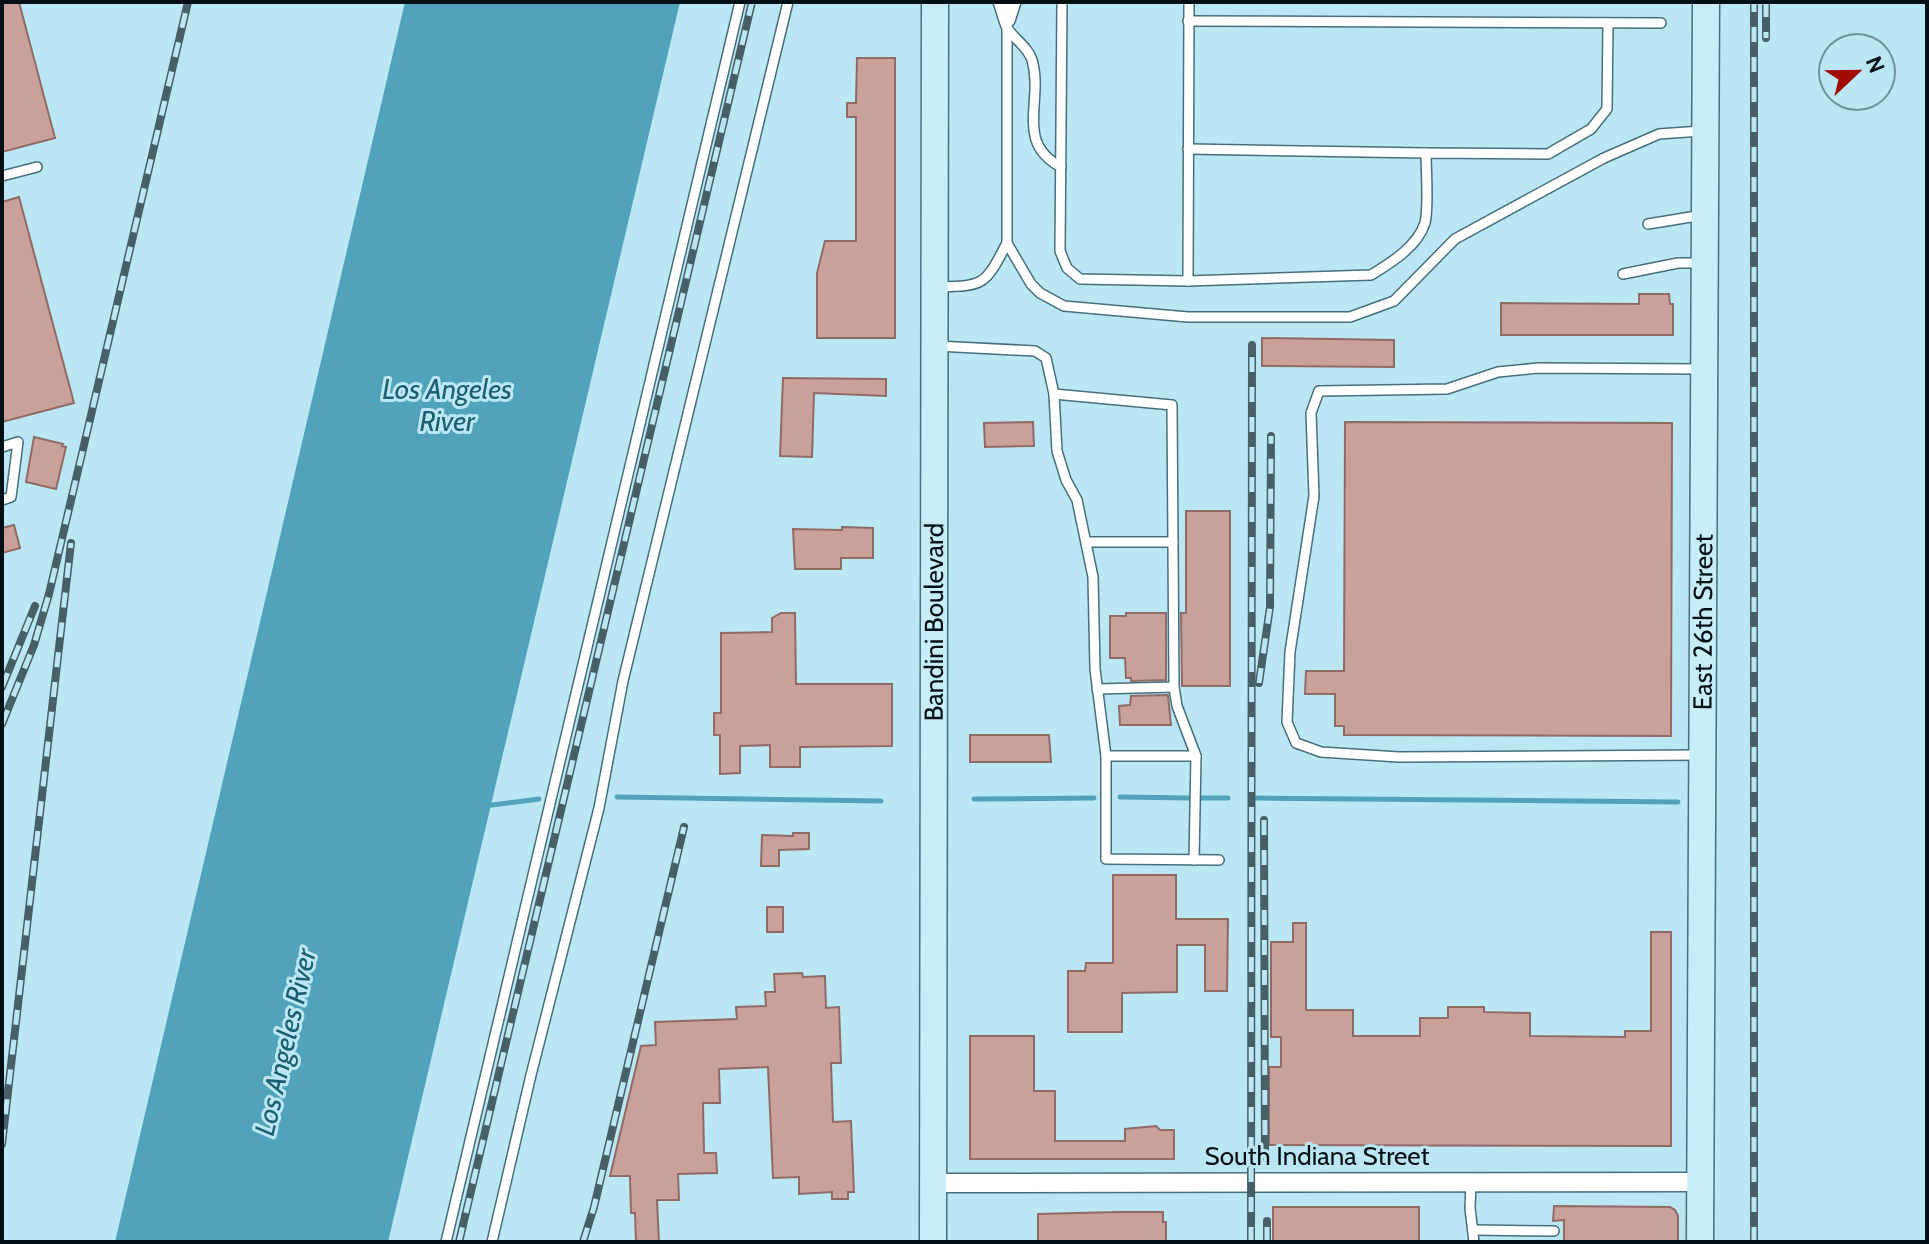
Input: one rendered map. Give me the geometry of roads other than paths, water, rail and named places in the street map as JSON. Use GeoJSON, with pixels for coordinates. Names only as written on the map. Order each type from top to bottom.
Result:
{"type":"FeatureCollection","features":[{"type":"Feature","properties":{"kind":"street","name":"Bandini Boulevard"},"geometry":{"type":"LineString","coordinates":[[933,1242],[935,2]]}},
{"type":"Feature","properties":{"kind":"street","name":"East 26th Street"},"geometry":{"type":"LineString","coordinates":[[1700,1242],[1706,2]]}},
{"type":"Feature","properties":{"kind":"street","name":"South Indiana Street"},"geometry":{"type":"LineString","coordinates":[[933,1183],[1700,1182]]}},
{"type":"Feature","properties":{"kind":"lane"},"geometry":{"type":"LineString","coordinates":[[446,1242],[740,2]]}},
{"type":"Feature","properties":{"kind":"lane"},"geometry":{"type":"LineString","coordinates":[[492,1242],[599,808],[623,681],[788,2]]}},
{"type":"Feature","properties":{"kind":"lane"},"geometry":{"type":"LineString","coordinates":[[934,287],[980,283],[994,268],[1007,243],[1007,2]]}},
{"type":"Feature","properties":{"kind":"lane"},"geometry":{"type":"LineString","coordinates":[[1007,2],[1007,28],[1026,47],[1033,66],[1035,143],[1047,159],[1061,167]]}},
{"type":"Feature","properties":{"kind":"lane"},"geometry":{"type":"LineString","coordinates":[[1062,2],[1060,251],[1067,268],[1080,279],[1188,281],[1371,275],[1395,260],[1414,241],[1425,222],[1426,153]]}},
{"type":"Feature","properties":{"kind":"lane"},"geometry":{"type":"LineString","coordinates":[[1188,281],[1189,2]]}},
{"type":"Feature","properties":{"kind":"lane"},"geometry":{"type":"LineString","coordinates":[[1188,21],[1661,23]]}},
{"type":"Feature","properties":{"kind":"lane"},"geometry":{"type":"LineString","coordinates":[[1188,149],[1548,154],[1591,129],[1607,109],[1608,23]]}},
{"type":"Feature","properties":{"kind":"lane"},"geometry":{"type":"LineString","coordinates":[[1007,243],[1031,284],[1040,293],[1064,306],[1188,317],[1350,317],[1394,301],[1455,239],[1604,158],[1659,134],[1705,131]]}},
{"type":"Feature","properties":{"kind":"lane"},"geometry":{"type":"LineString","coordinates":[[2,176],[37,167]]}},
{"type":"Feature","properties":{"kind":"lane"},"geometry":{"type":"LineString","coordinates":[[1648,224],[1704,214]]}},
{"type":"Feature","properties":{"kind":"lane"},"geometry":{"type":"LineString","coordinates":[[1623,274],[1678,263],[1705,263]]}},
{"type":"Feature","properties":{"kind":"lane"},"geometry":{"type":"LineString","coordinates":[[934,346],[1035,351],[1046,358],[1054,394],[1057,451],[1066,480],[1077,500],[1093,577],[1093,635],[1106,756],[1106,859],[1219,860]]}},
{"type":"Feature","properties":{"kind":"lane"},"geometry":{"type":"LineString","coordinates":[[1703,755],[1399,757],[1321,752],[1296,743],[1287,722],[1290,652],[1314,496],[1311,413],[1319,391],[1447,389],[1498,372],[1538,368],[1704,369]]}},
{"type":"Feature","properties":{"kind":"lane"},"geometry":{"type":"LineString","coordinates":[[1054,394],[1172,405],[1174,687],[1177,706],[1196,756],[1194,860]]}},
{"type":"Feature","properties":{"kind":"lane"},"geometry":{"type":"LineString","coordinates":[[2,447],[18,442],[11,497],[2,500]]}},
{"type":"Feature","properties":{"kind":"lane"},"geometry":{"type":"LineString","coordinates":[[1088,542],[1173,542]]}},
{"type":"Feature","properties":{"kind":"lane"},"geometry":{"type":"LineString","coordinates":[[1097,689],[1174,687]]}},
{"type":"Feature","properties":{"kind":"lane"},"geometry":{"type":"LineString","coordinates":[[1106,756],[1196,756]]}},
{"type":"Feature","properties":{"kind":"lane"},"geometry":{"type":"LineString","coordinates":[[1471,1182],[1474,1242]]}},
{"type":"Feature","properties":{"kind":"lane"},"geometry":{"type":"LineString","coordinates":[[1473,1230],[1554,1231]]}},
{"type":"Feature","properties":{"kind":"water","name":"Los Angeles River"},"geometry":{"type":"Polygon","coordinates":[[[405,2],[680,2],[388,1242],[115,1242],[405,2]]]}},
{"type":"Feature","properties":{"kind":"waterway"},"geometry":{"type":"LineString","coordinates":[[617,797],[881,801]]}},
{"type":"Feature","properties":{"kind":"waterway"},"geometry":{"type":"LineString","coordinates":[[1120,797],[1190,798]]}},
{"type":"Feature","properties":{"kind":"waterway"},"geometry":{"type":"LineString","coordinates":[[974,799],[1094,798]]}},
{"type":"Feature","properties":{"kind":"waterway"},"geometry":{"type":"LineString","coordinates":[[1201,798],[1228,798]]}},
{"type":"Feature","properties":{"kind":"waterway"},"geometry":{"type":"LineString","coordinates":[[1256,798],[1678,802]]}},
{"type":"Feature","properties":{"kind":"waterway"},"geometry":{"type":"LineString","coordinates":[[484,806],[539,799]]}},
{"type":"Feature","properties":{"kind":"railway"},"geometry":{"type":"LineString","coordinates":[[2,724],[34,645],[49,594],[188,2]]}},
{"type":"Feature","properties":{"kind":"railway"},"geometry":{"type":"LineString","coordinates":[[459,1242],[752,2]]}},
{"type":"Feature","properties":{"kind":"railway"},"geometry":{"type":"LineString","coordinates":[[1754,2],[1754,1242]]}},
{"type":"Feature","properties":{"kind":"railway"},"geometry":{"type":"LineString","coordinates":[[1766,2],[1766,38]]}},
{"type":"Feature","properties":{"kind":"railway"},"geometry":{"type":"LineString","coordinates":[[1251,1242],[1252,345]]}},
{"type":"Feature","properties":{"kind":"railway"},"geometry":{"type":"LineString","coordinates":[[1259,683],[1270,607],[1271,436]]}},
{"type":"Feature","properties":{"kind":"railway"},"geometry":{"type":"LineString","coordinates":[[2,1144],[71,543]]}},
{"type":"Feature","properties":{"kind":"railway"},"geometry":{"type":"LineString","coordinates":[[2,687],[35,606]]}},
{"type":"Feature","properties":{"kind":"railway"},"geometry":{"type":"LineString","coordinates":[[1264,820],[1265,1157]]}},
{"type":"Feature","properties":{"kind":"railway"},"geometry":{"type":"LineString","coordinates":[[583,1242],[594,1207],[684,827]]}},
{"type":"Feature","properties":{"kind":"railway"},"geometry":{"type":"LineString","coordinates":[[1267,1221],[1267,1242]]}}]}
